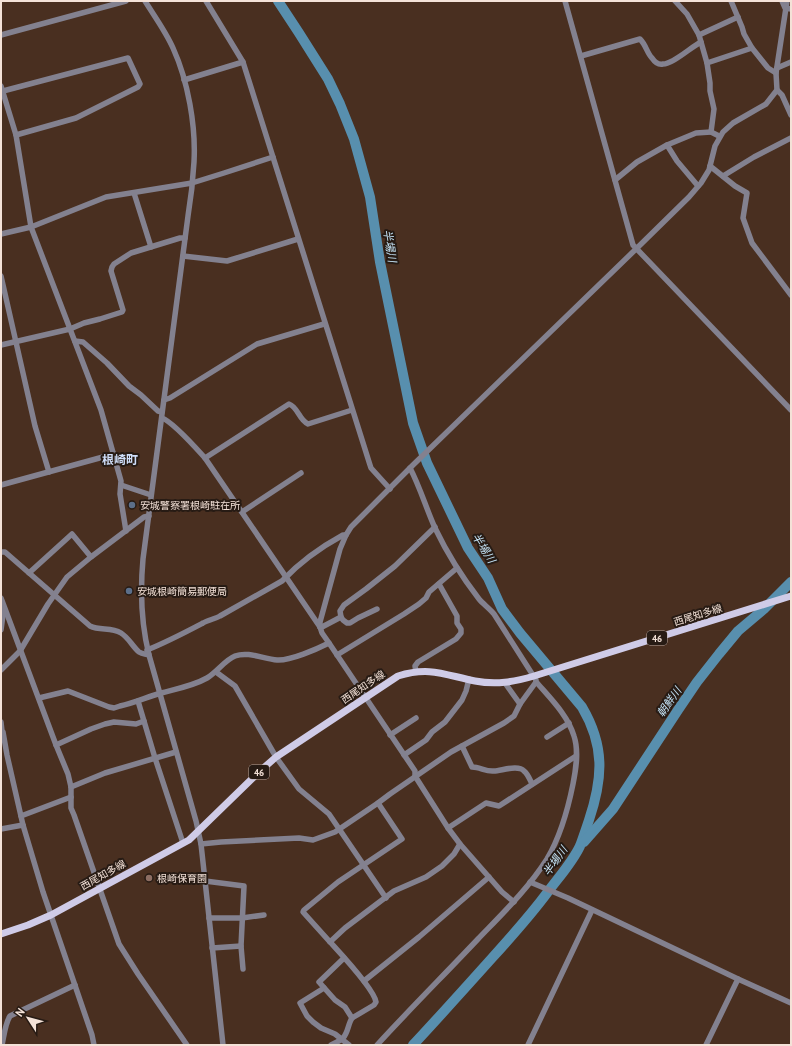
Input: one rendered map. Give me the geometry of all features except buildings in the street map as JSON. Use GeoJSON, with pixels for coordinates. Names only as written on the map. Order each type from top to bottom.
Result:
{"type":"FeatureCollection","features":[{"type":"Feature","properties":{"kind":"main road","name":"西尾知多線"},"geometry":{"type":"LineString","coordinates":[[1,934],[51,915],[189,840],[276,757],[398,676],[416,672],[432,671],[490,682],[505,683],[535,679],[542,674],[790,596]]}},
{"type":"Feature","properties":{"kind":"street"},"geometry":{"type":"LineString","coordinates":[[1,35],[126,1]]}},
{"type":"Feature","properties":{"kind":"street"},"geometry":{"type":"LineString","coordinates":[[145,1],[174,49],[184,80],[191,111],[194,136],[194,155],[183,256],[143,564],[141,602],[142,618],[148,652],[201,844],[221,1044]]}},
{"type":"Feature","properties":{"kind":"street"},"geometry":{"type":"LineString","coordinates":[[206,1],[243,62],[324,324],[371,468],[390,489]]}},
{"type":"Feature","properties":{"kind":"street"},"geometry":{"type":"LineString","coordinates":[[566,1],[633,245],[791,410]]}},
{"type":"Feature","properties":{"kind":"street"},"geometry":{"type":"LineString","coordinates":[[675,1],[686,14],[699,35],[701,42],[714,109],[711,132]]}},
{"type":"Feature","properties":{"kind":"street"},"geometry":{"type":"LineString","coordinates":[[731,1],[744,34],[752,48],[768,68],[777,70],[791,62]]}},
{"type":"Feature","properties":{"kind":"street"},"geometry":{"type":"LineString","coordinates":[[782,1],[784,6],[789,9]]}},
{"type":"Feature","properties":{"kind":"street"},"geometry":{"type":"LineString","coordinates":[[320,626],[340,549],[349,530],[412,466],[636,249],[698,186],[706,175],[710,166],[719,136],[734,122],[766,104],[777,90],[777,70],[789,9],[787,1]]}},
{"type":"Feature","properties":{"kind":"street"},"geometry":{"type":"LineString","coordinates":[[699,35],[738,17]]}},
{"type":"Feature","properties":{"kind":"street"},"geometry":{"type":"LineString","coordinates":[[581,56],[640,39],[651,58],[657,63],[663,64],[701,42]]}},
{"type":"Feature","properties":{"kind":"street"},"geometry":{"type":"LineString","coordinates":[[706,63],[752,48]]}},
{"type":"Feature","properties":{"kind":"street"},"geometry":{"type":"LineString","coordinates":[[16,135],[76,118],[138,87],[140,84],[128,58],[2,88],[16,135],[31,227],[102,410],[121,481],[120,494],[126,531]]}},
{"type":"Feature","properties":{"kind":"street"},"geometry":{"type":"LineString","coordinates":[[184,80],[243,62]]}},
{"type":"Feature","properties":{"kind":"street"},"geometry":{"type":"LineString","coordinates":[[777,90],[782,95],[790,112]]}},
{"type":"Feature","properties":{"kind":"street"},"geometry":{"type":"LineString","coordinates":[[615,180],[638,162],[667,145],[696,133],[711,132],[719,136]]}},
{"type":"Feature","properties":{"kind":"street"},"geometry":{"type":"LineString","coordinates":[[723,176],[754,157],[791,138]]}},
{"type":"Feature","properties":{"kind":"street"},"geometry":{"type":"LineString","coordinates":[[667,145],[679,164],[698,186]]}},
{"type":"Feature","properties":{"kind":"street"},"geometry":{"type":"LineString","coordinates":[[1,234],[31,227],[102,199],[134,192],[192,183],[273,157]]}},
{"type":"Feature","properties":{"kind":"street"},"geometry":{"type":"LineString","coordinates":[[710,166],[747,193],[743,218],[752,243],[791,295]]}},
{"type":"Feature","properties":{"kind":"street"},"geometry":{"type":"LineString","coordinates":[[134,192],[151,247]]}},
{"type":"Feature","properties":{"kind":"street"},"geometry":{"type":"LineString","coordinates":[[1,345],[70,328],[122,312],[123,310],[111,271],[114,264],[131,253],[180,238],[185,238]]}},
{"type":"Feature","properties":{"kind":"street"},"geometry":{"type":"LineString","coordinates":[[183,256],[227,261],[298,239]]}},
{"type":"Feature","properties":{"kind":"street"},"geometry":{"type":"LineString","coordinates":[[1,276],[35,426],[49,472]]}},
{"type":"Feature","properties":{"kind":"street"},"geometry":{"type":"LineString","coordinates":[[164,400],[167,400],[257,344],[324,324]]}},
{"type":"Feature","properties":{"kind":"street"},"geometry":{"type":"LineString","coordinates":[[75,341],[83,342],[107,363],[129,386],[158,411],[205,458],[285,577],[320,626],[322,633],[415,772],[415,776],[448,828],[502,892],[514,902]]}},
{"type":"Feature","properties":{"kind":"street"},"geometry":{"type":"LineString","coordinates":[[205,458],[289,404],[292,405],[304,422],[308,424],[352,410]]}},
{"type":"Feature","properties":{"kind":"street"},"geometry":{"type":"LineString","coordinates":[[1,485],[114,454]]}},
{"type":"Feature","properties":{"kind":"street"},"geometry":{"type":"LineString","coordinates":[[377,1045],[532,882],[548,858],[568,808],[575,773],[576,741],[569,723],[538,684],[494,614],[479,599],[457,568],[435,527],[412,466]]}},
{"type":"Feature","properties":{"kind":"street"},"geometry":{"type":"LineString","coordinates":[[242,512],[301,473]]}},
{"type":"Feature","properties":{"kind":"street"},"geometry":{"type":"LineString","coordinates":[[121,485],[151,494]]}},
{"type":"Feature","properties":{"kind":"street"},"geometry":{"type":"LineString","coordinates":[[1,670],[20,651],[54,595],[67,577],[144,517],[149,516]]}},
{"type":"Feature","properties":{"kind":"street"},"geometry":{"type":"LineString","coordinates":[[377,609],[350,623],[346,623],[343,620],[340,611],[344,605],[395,566],[435,527]]}},
{"type":"Feature","properties":{"kind":"street"},"geometry":{"type":"LineString","coordinates":[[29,573],[72,534],[91,557]]}},
{"type":"Feature","properties":{"kind":"street"},"geometry":{"type":"LineString","coordinates":[[1,552],[5,552],[90,626],[115,630],[123,634],[139,652],[143,654],[204,622],[220,616],[282,581],[325,545],[346,535]]}},
{"type":"Feature","properties":{"kind":"street"},"geometry":{"type":"LineString","coordinates":[[337,655],[419,604],[426,598],[429,592],[457,568]]}},
{"type":"Feature","properties":{"kind":"street"},"geometry":{"type":"LineString","coordinates":[[416,672],[415,666],[418,662],[456,639],[461,633],[461,629],[457,623],[457,616],[439,584]]}},
{"type":"Feature","properties":{"kind":"street"},"geometry":{"type":"LineString","coordinates":[[1,598],[56,746],[68,774],[74,816],[123,952],[187,1045]]}},
{"type":"Feature","properties":{"kind":"street"},"geometry":{"type":"LineString","coordinates":[[1,630],[4,608]]}},
{"type":"Feature","properties":{"kind":"street"},"geometry":{"type":"LineString","coordinates":[[320,626],[322,627],[341,617]]}},
{"type":"Feature","properties":{"kind":"street"},"geometry":{"type":"LineString","coordinates":[[39,698],[68,691],[114,708],[189,686],[207,678],[235,656],[246,655],[282,660],[305,653],[329,643]]}},
{"type":"Feature","properties":{"kind":"street"},"geometry":{"type":"LineString","coordinates":[[216,672],[235,686],[276,757],[299,789],[329,814],[386,898]]}},
{"type":"Feature","properties":{"kind":"street"},"geometry":{"type":"LineString","coordinates":[[404,755],[426,740],[429,734],[445,722],[462,700],[469,679]]}},
{"type":"Feature","properties":{"kind":"street"},"geometry":{"type":"LineString","coordinates":[[201,844],[299,838],[313,840],[339,830],[451,752],[514,716],[535,679]]}},
{"type":"Feature","properties":{"kind":"street"},"geometry":{"type":"LineString","coordinates":[[505,683],[520,704]]}},
{"type":"Feature","properties":{"kind":"street"},"geometry":{"type":"LineString","coordinates":[[138,701],[183,842]]}},
{"type":"Feature","properties":{"kind":"street"},"geometry":{"type":"LineString","coordinates":[[390,735],[416,718]]}},
{"type":"Feature","properties":{"kind":"street"},"geometry":{"type":"LineString","coordinates":[[1,722],[1,731],[3,732],[23,825],[43,892],[92,1035],[94,1045]]}},
{"type":"Feature","properties":{"kind":"street"},"geometry":{"type":"LineString","coordinates":[[56,746],[91,728],[105,724],[114,722],[136,724],[144,722]]}},
{"type":"Feature","properties":{"kind":"street"},"geometry":{"type":"LineString","coordinates":[[547,737],[569,723]]}},
{"type":"Feature","properties":{"kind":"street"},"geometry":{"type":"LineString","coordinates":[[462,746],[472,767],[493,772],[503,769],[520,768],[524,771],[532,784]]}},
{"type":"Feature","properties":{"kind":"street"},"geometry":{"type":"LineString","coordinates":[[70,787],[105,773],[176,752]]}},
{"type":"Feature","properties":{"kind":"street"},"geometry":{"type":"LineString","coordinates":[[448,828],[486,803],[499,806],[576,756]]}},
{"type":"Feature","properties":{"kind":"street"},"geometry":{"type":"LineString","coordinates":[[21,816],[71,797]]}},
{"type":"Feature","properties":{"kind":"street"},"geometry":{"type":"LineString","coordinates":[[331,1045],[345,1036],[352,1018],[374,1005],[376,1002],[375,998],[364,982],[303,912],[338,882],[402,839],[378,803]]}},
{"type":"Feature","properties":{"kind":"street"},"geometry":{"type":"LineString","coordinates":[[1,829],[23,825]]}},
{"type":"Feature","properties":{"kind":"street"},"geometry":{"type":"LineString","coordinates":[[330,942],[345,928],[399,888],[426,877],[442,866],[454,854],[460,844]]}},
{"type":"Feature","properties":{"kind":"street"},"geometry":{"type":"LineString","coordinates":[[364,982],[489,877]]}},
{"type":"Feature","properties":{"kind":"street"},"geometry":{"type":"LineString","coordinates":[[205,881],[244,886],[241,946],[243,969]]}},
{"type":"Feature","properties":{"kind":"street"},"geometry":{"type":"LineString","coordinates":[[532,882],[738,979],[791,1002]]}},
{"type":"Feature","properties":{"kind":"street"},"geometry":{"type":"LineString","coordinates":[[528,1045],[592,910]]}},
{"type":"Feature","properties":{"kind":"street"},"geometry":{"type":"LineString","coordinates":[[209,918],[242,918],[264,915]]}},
{"type":"Feature","properties":{"kind":"street"},"geometry":{"type":"LineString","coordinates":[[212,948],[241,946]]}},
{"type":"Feature","properties":{"kind":"street"},"geometry":{"type":"LineString","coordinates":[[344,958],[319,982],[335,1000],[345,1008],[352,1018]]}},
{"type":"Feature","properties":{"kind":"street"},"geometry":{"type":"LineString","coordinates":[[706,1045],[738,979]]}},
{"type":"Feature","properties":{"kind":"street"},"geometry":{"type":"LineString","coordinates":[[2,1045],[10,1016],[75,985]]}},
{"type":"Feature","properties":{"kind":"street"},"geometry":{"type":"LineString","coordinates":[[324,988],[300,1004],[307,1016],[313,1022],[349,1045]]}},
{"type":"Feature","properties":{"kind":"waterway","name":"半場川"},"geometry":{"type":"LineString","coordinates":[[278,1],[328,79],[354,139],[370,197],[380,262],[413,423],[427,463],[468,548],[488,578],[502,609],[520,633],[582,707],[595,735],[598,749],[599,776],[594,805],[580,846],[573,858],[541,902],[463,991],[413,1045]]}},
{"type":"Feature","properties":{"kind":"waterway","name":"朝鮮川"},"geometry":{"type":"LineString","coordinates":[[584,842],[613,809],[697,682],[719,654],[738,631],[764,609],[791,582]]}},
{"type":"Feature","properties":{"kind":"waterway","name":"朝鮮川"},"geometry":{"type":"LineString","coordinates":[[787,585],[791,590]]}},
{"type":"Feature","properties":{"kind":"place","name":"安城警察署根崎駐在所"},"geometry":{"type":"Point","coordinates":[132,505]}},
{"type":"Feature","properties":{"kind":"place","name":"安城根崎簡易郵便局"},"geometry":{"type":"Point","coordinates":[129,591]}},
{"type":"Feature","properties":{"kind":"place","name":"根崎保育園"},"geometry":{"type":"Point","coordinates":[149,878]}},
{"type":"Feature","properties":{"kind":"district","name":"根崎町"},"geometry":{"type":"Point","coordinates":[120,459]}}]}
